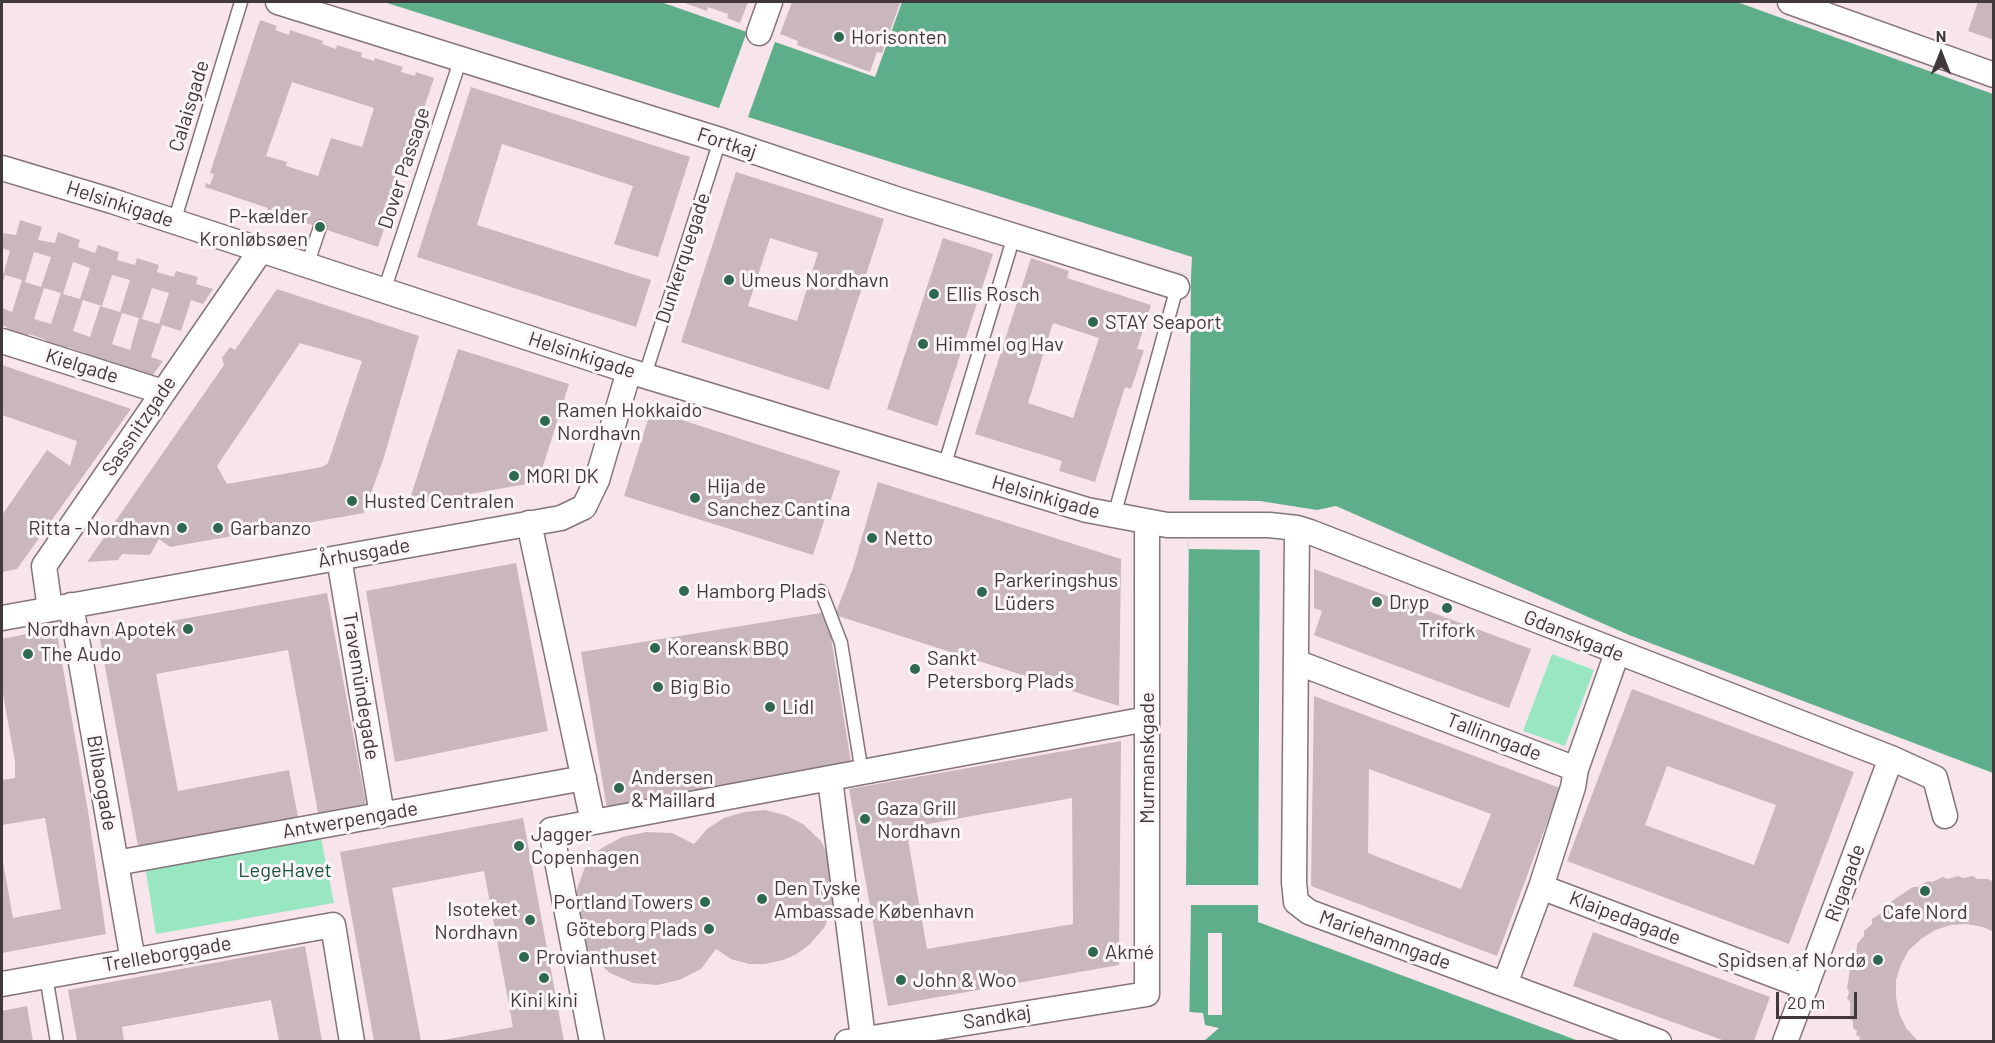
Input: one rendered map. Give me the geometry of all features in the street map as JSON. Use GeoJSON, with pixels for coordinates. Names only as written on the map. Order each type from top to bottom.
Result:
{"type":"FeatureCollection","features":[{"type":"Feature","properties":{"kind":"street","name":"Fortkaj"},"geometry":{"type":"LineString","coordinates":[[278,2],[720,140],[899,200],[1176,287]]}},
{"type":"Feature","properties":{"kind":"street"},"geometry":{"type":"LineString","coordinates":[[759,33],[770,2]]}},
{"type":"Feature","properties":{"kind":"street"},"geometry":{"type":"LineString","coordinates":[[1802,4],[1994,75]]}},
{"type":"Feature","properties":{"kind":"street","name":"Helsinkigade"},"geometry":{"type":"LineString","coordinates":[[2,168],[637,373],[944,467],[1114,516],[1157,523]]}},
{"type":"Feature","properties":{"kind":"street","name":"Sassnitzgade"},"geometry":{"type":"LineString","coordinates":[[61,607],[44,566],[261,250]]}},
{"type":"Feature","properties":{"kind":"street","name":"Kielgade"},"geometry":{"type":"LineString","coordinates":[[2,341],[163,392]]}},
{"type":"Feature","properties":{"kind":"street","name":"Århusgade"},"geometry":{"type":"LineString","coordinates":[[2,618],[561,518],[584,507],[597,480],[637,373]]}},
{"type":"Feature","properties":{"kind":"street","name":"Gdanskgade"},"geometry":{"type":"LineString","coordinates":[[1157,523],[1269,525],[1297,528],[1324,536],[1617,653],[1891,758],[1935,778],[1945,816]]}},
{"type":"Feature","properties":{"kind":"street","name":"Murmanskgade"},"geometry":{"type":"LineString","coordinates":[[1147,994],[1147,719],[1157,523]]}},
{"type":"Feature","properties":{"kind":"street"},"geometry":{"type":"LineString","coordinates":[[529,524],[593,822]]}},
{"type":"Feature","properties":{"kind":"street","name":"Mariehamngade"},"geometry":{"type":"LineString","coordinates":[[1297,528],[1294,882],[1296,902],[1310,912],[1659,1041]]}},
{"type":"Feature","properties":{"kind":"street","name":"Travemündegade"},"geometry":{"type":"LineString","coordinates":[[339,558],[382,814]]}},
{"type":"Feature","properties":{"kind":"street","name":"Bilbaogade"},"geometry":{"type":"LineString","coordinates":[[61,607],[116,862],[133,961]]}},
{"type":"Feature","properties":{"kind":"street"},"geometry":{"type":"LineString","coordinates":[[1505,984],[1541,887],[1573,787],[1576,769],[1617,653]]}},
{"type":"Feature","properties":{"kind":"street","name":"Tallinngade"},"geometry":{"type":"LineString","coordinates":[[1296,662],[1576,769]]}},
{"type":"Feature","properties":{"kind":"street"},"geometry":{"type":"LineString","coordinates":[[592,1041],[551,830],[1147,719]]}},
{"type":"Feature","properties":{"kind":"street","name":"Rigagade"},"geometry":{"type":"LineString","coordinates":[[1785,1041],[1891,758]]}},
{"type":"Feature","properties":{"kind":"street","name":"Antwerpengade"},"geometry":{"type":"LineString","coordinates":[[116,862],[584,778]]}},
{"type":"Feature","properties":{"kind":"street"},"geometry":{"type":"LineString","coordinates":[[830,779],[855,1040]]}},
{"type":"Feature","properties":{"kind":"street","name":"Klaipedagade"},"geometry":{"type":"LineString","coordinates":[[1541,887],[1806,987]]}},
{"type":"Feature","properties":{"kind":"street","name":"Trelleborggade"},"geometry":{"type":"LineString","coordinates":[[2,984],[333,925],[352,1041]]}},
{"type":"Feature","properties":{"kind":"street","name":"Sandkaj"},"geometry":{"type":"LineString","coordinates":[[855,1040],[1147,994]]}},
{"type":"Feature","properties":{"kind":"lane","name":"Calaisgade"},"geometry":{"type":"LineString","coordinates":[[174,222],[241,2]]}},
{"type":"Feature","properties":{"kind":"lane","name":"Dover Passage"},"geometry":{"type":"LineString","coordinates":[[384,291],[461,58]]}},
{"type":"Feature","properties":{"kind":"lane","name":"Dunkerquegade"},"geometry":{"type":"LineString","coordinates":[[637,373],[720,140]]}},
{"type":"Feature","properties":{"kind":"lane"},"geometry":{"type":"LineString","coordinates":[[307,266],[320,227]]}},
{"type":"Feature","properties":{"kind":"lane"},"geometry":{"type":"LineString","coordinates":[[944,467],[1014,236]]}},
{"type":"Feature","properties":{"kind":"lane"},"geometry":{"type":"LineString","coordinates":[[1114,516],[1176,287]]}},
{"type":"Feature","properties":{"kind":"lane"},"geometry":{"type":"LineString","coordinates":[[821,591],[842,643],[862,773]]}},
{"type":"Feature","properties":{"kind":"lane"},"geometry":{"type":"LineString","coordinates":[[46,976],[57,1041]]}},
{"type":"Feature","properties":{"kind":"green space"},"geometry":{"type":"Polygon","coordinates":[[[1552,654],[1594,670],[1565,746],[1523,731],[1552,654]]]}},
{"type":"Feature","properties":{"kind":"green space","name":"LegeHavet"},"geometry":{"type":"Polygon","coordinates":[[[318,823],[334,903],[156,934],[143,854],[318,823]]]}},
{"type":"Feature","properties":{"kind":"shaded area"},"geometry":{"type":"Polygon","coordinates":[[[334,2],[661,2],[875,77],[902,2],[1737,2],[1993,94],[1993,773],[1629,635],[1336,506],[1317,510],[1260,501],[1258,922],[1579,1041],[1189,1041],[1191,906],[1186,885],[1191,276],[334,2]]]}},
{"type":"Feature","properties":{"kind":"pier"},"geometry":{"type":"Polygon","coordinates":[[[331,2],[384,2],[719,108],[748,29],[776,39],[748,117],[1192,257],[1191,276],[331,2]]]}},
{"type":"Feature","properties":{"kind":"pier"},"geometry":{"type":"Polygon","coordinates":[[[1189,500],[1261,501],[1261,550],[1189,549],[1189,500]]]}},
{"type":"Feature","properties":{"kind":"pier"},"geometry":{"type":"Polygon","coordinates":[[[1184,885],[1260,885],[1260,905],[1188,905],[1184,885]]]}},
{"type":"Feature","properties":{"kind":"pier"},"geometry":{"type":"Polygon","coordinates":[[[1208,933],[1222,933],[1222,1015],[1208,1015],[1208,933]]]}},
{"type":"Feature","properties":{"kind":"pier"},"geometry":{"type":"Polygon","coordinates":[[[1189,1012],[1203,1013],[1205,1025],[1219,1028],[1204,1041],[1189,1041],[1189,1012]]]}},
{"type":"Feature","properties":{"kind":"building"},"geometry":{"type":"Polygon","coordinates":[[[682,2],[748,2],[740,23],[727,18],[728,14],[708,7],[707,11],[682,2]]]}},
{"type":"Feature","properties":{"kind":"building","name":"Horisonten"},"geometry":{"type":"Polygon","coordinates":[[[792,2],[900,3],[882,53],[877,52],[870,72],[797,45],[798,41],[780,34],[792,2]]]}},
{"type":"Feature","properties":{"kind":"building"},"geometry":{"type":"Polygon","coordinates":[[[1978,2],[1994,2],[1994,40],[1968,31],[1978,2]]]}},
{"type":"Feature","properties":{"kind":"building"},"geometry":{"type":"Polygon","coordinates":[[[260,20],[277,26],[275,30],[289,35],[290,30],[323,41],[322,44],[336,49],[337,45],[362,53],[361,57],[374,61],[375,58],[403,67],[401,72],[415,76],[416,72],[434,78],[378,247],[282,215],[283,211],[272,208],[270,212],[267,211],[268,208],[205,187],[206,183],[210,185],[214,174],[210,173],[260,20]],[[292,82],[266,156],[287,162],[286,166],[318,176],[331,138],[362,147],[374,108],[292,82]]]}},
{"type":"Feature","properties":{"kind":"building"},"geometry":{"type":"Polygon","coordinates":[[[471,87],[690,157],[658,257],[614,244],[633,186],[502,144],[477,225],[651,280],[636,327],[417,257],[471,87]]]}},
{"type":"Feature","properties":{"kind":"building","name":"Umeus Nordhavn"},"geometry":{"type":"Polygon","coordinates":[[[736,172],[884,219],[829,390],[681,342],[736,172]],[[770,238],[748,306],[797,321],[818,253],[770,238]]]}},
{"type":"Feature","properties":{"kind":"building"},"geometry":{"type":"Polygon","coordinates":[[[20,220],[42,227],[38,240],[55,243],[58,232],[80,240],[78,247],[95,253],[98,245],[119,252],[117,260],[135,265],[137,258],[159,265],[157,272],[174,277],[176,271],[198,277],[196,284],[213,289],[203,304],[191,300],[181,331],[162,325],[151,357],[163,361],[153,375],[146,373],[144,379],[122,373],[124,366],[107,360],[105,367],[83,360],[85,353],[68,347],[66,354],[44,347],[46,340],[29,334],[26,342],[4,335],[7,327],[2,325],[2,308],[12,312],[22,280],[5,275],[2,286],[2,274],[10,251],[2,248],[2,233],[16,235],[20,220]],[[34,252],[25,282],[41,287],[51,257],[34,252]],[[73,262],[63,294],[80,299],[90,268],[73,262]],[[112,275],[102,306],[83,300],[73,331],[90,337],[100,306],[120,312],[130,280],[112,275]],[[44,288],[34,319],[51,324],[61,293],[44,288]],[[152,288],[142,319],[159,324],[169,293],[152,288]],[[122,313],[112,344],[130,350],[139,318],[122,313]]]}},
{"type":"Feature","properties":{"kind":"building"},"geometry":{"type":"Polygon","coordinates":[[[943,238],[993,254],[937,426],[887,409],[943,238]]]}},
{"type":"Feature","properties":{"kind":"building"},"geometry":{"type":"Polygon","coordinates":[[[1031,258],[1069,271],[1067,278],[1151,305],[1137,349],[1144,350],[1131,389],[1125,387],[1095,482],[1059,471],[1062,461],[975,434],[1031,258]],[[1053,323],[1028,403],[1073,418],[1099,338],[1053,323]]]}},
{"type":"Feature","properties":{"kind":"building"},"geometry":{"type":"Polygon","coordinates":[[[277,289],[419,336],[384,457],[364,513],[170,547],[159,539],[150,555],[122,554],[118,560],[87,562],[224,365],[222,358],[230,347],[235,350],[277,289]],[[300,343],[217,466],[227,484],[322,467],[328,463],[362,361],[300,343]]]}},
{"type":"Feature","properties":{"kind":"building"},"geometry":{"type":"Polygon","coordinates":[[[458,349],[569,384],[538,482],[408,505],[458,349]]]}},
{"type":"Feature","properties":{"kind":"building"},"geometry":{"type":"Polygon","coordinates":[[[2,365],[131,409],[17,569],[2,572],[2,515],[47,450],[70,466],[77,441],[2,415],[2,365]]]}},
{"type":"Feature","properties":{"kind":"building"},"geometry":{"type":"Polygon","coordinates":[[[651,410],[840,471],[813,555],[624,496],[651,410]]]}},
{"type":"Feature","properties":{"kind":"building","name":"Parkeringshus Lüders"},"geometry":{"type":"Polygon","coordinates":[[[878,482],[1121,559],[1119,706],[835,615],[853,568],[878,482]]]}},
{"type":"Feature","properties":{"kind":"building"},"geometry":{"type":"Polygon","coordinates":[[[516,563],[548,731],[395,762],[366,591],[516,563]]]}},
{"type":"Feature","properties":{"kind":"building"},"geometry":{"type":"Polygon","coordinates":[[[1314,569],[1531,649],[1509,708],[1314,635],[1322,611],[1314,608],[1314,569]]]}},
{"type":"Feature","properties":{"kind":"building"},"geometry":{"type":"Polygon","coordinates":[[[327,593],[366,804],[318,813],[288,650],[156,674],[178,791],[289,770],[298,817],[138,846],[99,634],[327,593]]]}},
{"type":"Feature","properties":{"kind":"building"},"geometry":{"type":"Polygon","coordinates":[[[827,612],[852,769],[607,809],[581,652],[827,612]]]}},
{"type":"Feature","properties":{"kind":"building"},"geometry":{"type":"Polygon","coordinates":[[[56,628],[88,811],[106,934],[2,953],[2,856],[13,918],[61,909],[45,818],[2,825],[2,780],[15,778],[15,761],[2,689],[2,639],[56,628]]]}},
{"type":"Feature","properties":{"kind":"building"},"geometry":{"type":"Polygon","coordinates":[[[1632,689],[1854,772],[1789,944],[1567,861],[1632,689]],[[1667,766],[1645,825],[1754,865],[1776,805],[1667,766]]]}},
{"type":"Feature","properties":{"kind":"building"},"geometry":{"type":"Polygon","coordinates":[[[1314,696],[1560,788],[1497,956],[1311,886],[1314,696]],[[1369,769],[1368,853],[1461,889],[1491,814],[1369,769]]]}},
{"type":"Feature","properties":{"kind":"building"},"geometry":{"type":"Polygon","coordinates":[[[1121,741],[1119,965],[888,1006],[849,789],[1121,741]],[[1072,798],[906,828],[927,949],[1073,924],[1072,798]]]}},
{"type":"Feature","properties":{"kind":"building","name":"Portland Towers"},"geometry":{"type":"Polygon","coordinates":[[[765,810],[785,815],[803,824],[821,841],[832,863],[834,894],[832,911],[824,928],[810,944],[797,954],[765,964],[749,964],[731,959],[716,949],[701,969],[679,980],[657,985],[633,983],[610,973],[592,957],[581,937],[576,914],[577,889],[585,867],[600,849],[622,837],[646,832],[672,833],[694,844],[707,829],[724,818],[744,812],[765,810]]]}},
{"type":"Feature","properties":{"kind":"building","name":"Provianthuset"},"geometry":{"type":"Polygon","coordinates":[[[523,818],[564,1041],[438,1041],[513,1027],[484,871],[392,888],[421,1041],[374,1041],[340,852],[523,818]]]}},
{"type":"Feature","properties":{"kind":"building","name":"Spidsen af Nordø"},"geometry":{"type":"Polygon","coordinates":[[[1958,876],[1963,878],[1973,876],[1994,882],[1994,932],[1967,924],[1951,925],[1935,930],[1921,939],[1909,950],[1896,980],[1899,1013],[1906,1028],[1918,1041],[1859,1041],[1860,1037],[1856,1035],[1857,1031],[1853,1028],[1853,1021],[1850,1018],[1847,988],[1852,958],[1857,944],[1864,936],[1864,931],[1872,924],[1872,919],[1881,913],[1883,907],[1913,887],[1943,877],[1948,879],[1958,876]]]}},
{"type":"Feature","properties":{"kind":"building"},"geometry":{"type":"Polygon","coordinates":[[[1593,932],[1770,997],[1754,1041],[1725,1041],[1573,986],[1593,932]]]}},
{"type":"Feature","properties":{"kind":"building"},"geometry":{"type":"Polygon","coordinates":[[[305,946],[322,1041],[279,1041],[271,1000],[122,1027],[124,1041],[77,1041],[68,990],[305,946]]]}},
{"type":"Feature","properties":{"kind":"building"},"geometry":{"type":"Polygon","coordinates":[[[27,1006],[33,1041],[2,1041],[2,1011],[27,1006]]]}},
{"type":"Feature","properties":{"kind":"place","name":"Horisonten"},"geometry":{"type":"Point","coordinates":[839,37]}},
{"type":"Feature","properties":{"kind":"place","name":"P-kælder Kronløbsøen"},"geometry":{"type":"Point","coordinates":[320,227]}},
{"type":"Feature","properties":{"kind":"place","name":"Umeus Nordhavn"},"geometry":{"type":"Point","coordinates":[729,280]}},
{"type":"Feature","properties":{"kind":"place","name":"Ellis Rosch"},"geometry":{"type":"Point","coordinates":[934,294]}},
{"type":"Feature","properties":{"kind":"place","name":"STAY Seaport"},"geometry":{"type":"Point","coordinates":[1093,322]}},
{"type":"Feature","properties":{"kind":"place","name":"Himmel og Hav"},"geometry":{"type":"Point","coordinates":[923,344]}},
{"type":"Feature","properties":{"kind":"place","name":"Ramen Hokkaido Nordhavn"},"geometry":{"type":"Point","coordinates":[545,421]}},
{"type":"Feature","properties":{"kind":"place","name":"MORI DK"},"geometry":{"type":"Point","coordinates":[514,476]}},
{"type":"Feature","properties":{"kind":"place","name":"Hija de Sanchez Cantina"},"geometry":{"type":"Point","coordinates":[695,498]}},
{"type":"Feature","properties":{"kind":"place","name":"Husted Centralen"},"geometry":{"type":"Point","coordinates":[352,501]}},
{"type":"Feature","properties":{"kind":"place","name":"Ritta - Nordhavn"},"geometry":{"type":"Point","coordinates":[182,528]}},
{"type":"Feature","properties":{"kind":"place","name":"Garbanzo"},"geometry":{"type":"Point","coordinates":[218,528]}},
{"type":"Feature","properties":{"kind":"place","name":"Netto"},"geometry":{"type":"Point","coordinates":[872,538]}},
{"type":"Feature","properties":{"kind":"place","name":"Hamborg Plads"},"geometry":{"type":"Point","coordinates":[684,591]}},
{"type":"Feature","properties":{"kind":"place","name":"Parkeringshus Lüders"},"geometry":{"type":"Point","coordinates":[982,592]}},
{"type":"Feature","properties":{"kind":"place","name":"Dryp"},"geometry":{"type":"Point","coordinates":[1377,602]}},
{"type":"Feature","properties":{"kind":"place","name":"Trifork"},"geometry":{"type":"Point","coordinates":[1447,608]}},
{"type":"Feature","properties":{"kind":"place","name":"Nordhavn Apotek"},"geometry":{"type":"Point","coordinates":[188,629]}},
{"type":"Feature","properties":{"kind":"place","name":"Koreansk BBQ"},"geometry":{"type":"Point","coordinates":[655,648]}},
{"type":"Feature","properties":{"kind":"place","name":"The Audo"},"geometry":{"type":"Point","coordinates":[28,654]}},
{"type":"Feature","properties":{"kind":"place","name":"Sankt Petersborg Plads"},"geometry":{"type":"Point","coordinates":[915,669]}},
{"type":"Feature","properties":{"kind":"place","name":"Big Bio"},"geometry":{"type":"Point","coordinates":[658,687]}},
{"type":"Feature","properties":{"kind":"place","name":"Lidl"},"geometry":{"type":"Point","coordinates":[770,707]}},
{"type":"Feature","properties":{"kind":"place","name":"Andersen & Maillard"},"geometry":{"type":"Point","coordinates":[619,788]}},
{"type":"Feature","properties":{"kind":"place","name":"Gaza Grill Nordhavn"},"geometry":{"type":"Point","coordinates":[865,819]}},
{"type":"Feature","properties":{"kind":"place","name":"Jagger Copenhagen"},"geometry":{"type":"Point","coordinates":[519,846]}},
{"type":"Feature","properties":{"kind":"place","name":"Cafe Nord"},"geometry":{"type":"Point","coordinates":[1925,891]}},
{"type":"Feature","properties":{"kind":"place","name":"Den Tyske Ambassade København"},"geometry":{"type":"Point","coordinates":[762,899]}},
{"type":"Feature","properties":{"kind":"place","name":"Portland Towers"},"geometry":{"type":"Point","coordinates":[705,902]}},
{"type":"Feature","properties":{"kind":"place","name":"Isoteket Nordhavn"},"geometry":{"type":"Point","coordinates":[530,920]}},
{"type":"Feature","properties":{"kind":"place","name":"Göteborg Plads"},"geometry":{"type":"Point","coordinates":[709,929]}},
{"type":"Feature","properties":{"kind":"place","name":"Akmé"},"geometry":{"type":"Point","coordinates":[1093,952]}},
{"type":"Feature","properties":{"kind":"place","name":"Provianthuset"},"geometry":{"type":"Point","coordinates":[524,957]}},
{"type":"Feature","properties":{"kind":"place","name":"Spidsen af Nordø"},"geometry":{"type":"Point","coordinates":[1878,960]}},
{"type":"Feature","properties":{"kind":"place","name":"Kini kini"},"geometry":{"type":"Point","coordinates":[544,978]}},
{"type":"Feature","properties":{"kind":"place","name":"John & Woo"},"geometry":{"type":"Point","coordinates":[901,980]}}]}
